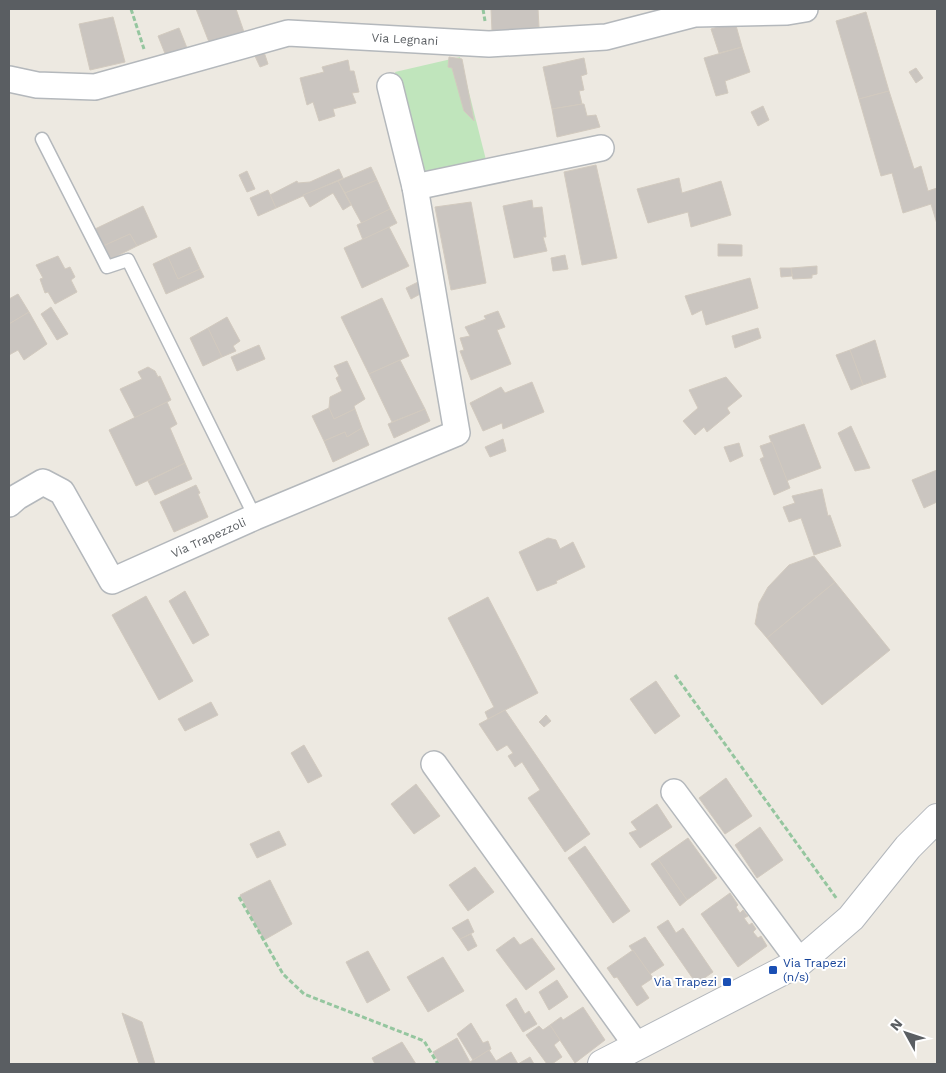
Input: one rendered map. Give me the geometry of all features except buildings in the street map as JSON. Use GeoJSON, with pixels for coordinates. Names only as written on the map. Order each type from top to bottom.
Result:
{"type":"FeatureCollection","features":[{"type":"Feature","properties":{"kind":"street","name":"Via Legnani"},"geometry":{"type":"LineString","coordinates":[[9,79],[37,85],[95,87],[288,33],[489,44],[606,37],[694,14],[787,12],[805,9]]}},
{"type":"Feature","properties":{"kind":"street"},"geometry":{"type":"LineString","coordinates":[[390,86],[416,187],[601,148]]}},
{"type":"Feature","properties":{"kind":"street","name":"Via Trapezzoli"},"geometry":{"type":"LineString","coordinates":[[9,504],[17,497],[43,482],[62,492],[112,581],[255,517],[457,433],[416,187]]}},
{"type":"Feature","properties":{"kind":"street"},"geometry":{"type":"LineString","coordinates":[[434,764],[637,1046]]}},
{"type":"Feature","properties":{"kind":"street"},"geometry":{"type":"LineString","coordinates":[[674,792],[800,962]]}},
{"type":"Feature","properties":{"kind":"street"},"geometry":{"type":"LineString","coordinates":[[602,1064],[800,962],[851,918],[908,847],[937,818]]}},
{"type":"Feature","properties":{"kind":"lane"},"geometry":{"type":"LineString","coordinates":[[42,140],[107,267],[128,260],[255,517]]}},
{"type":"Feature","properties":{"kind":"path"},"geometry":{"type":"LineString","coordinates":[[131,9],[152,71]]}},
{"type":"Feature","properties":{"kind":"path"},"geometry":{"type":"LineString","coordinates":[[675,675],[851,918]]}},
{"type":"Feature","properties":{"kind":"path"},"geometry":{"type":"LineString","coordinates":[[239,897],[283,974],[304,994],[424,1041],[438,1064]]}},
{"type":"Feature","properties":{"kind":"green space"},"geometry":{"type":"Polygon","coordinates":[[[460,57],[486,160],[420,172],[395,72],[460,57]]]}},
{"type":"Feature","properties":{"kind":"place","name":"Via Trapezi (n/s)"},"geometry":{"type":"Point","coordinates":[773,970]}},
{"type":"Feature","properties":{"kind":"place","name":"Via Trapezi"},"geometry":{"type":"Point","coordinates":[727,982]}}]}
